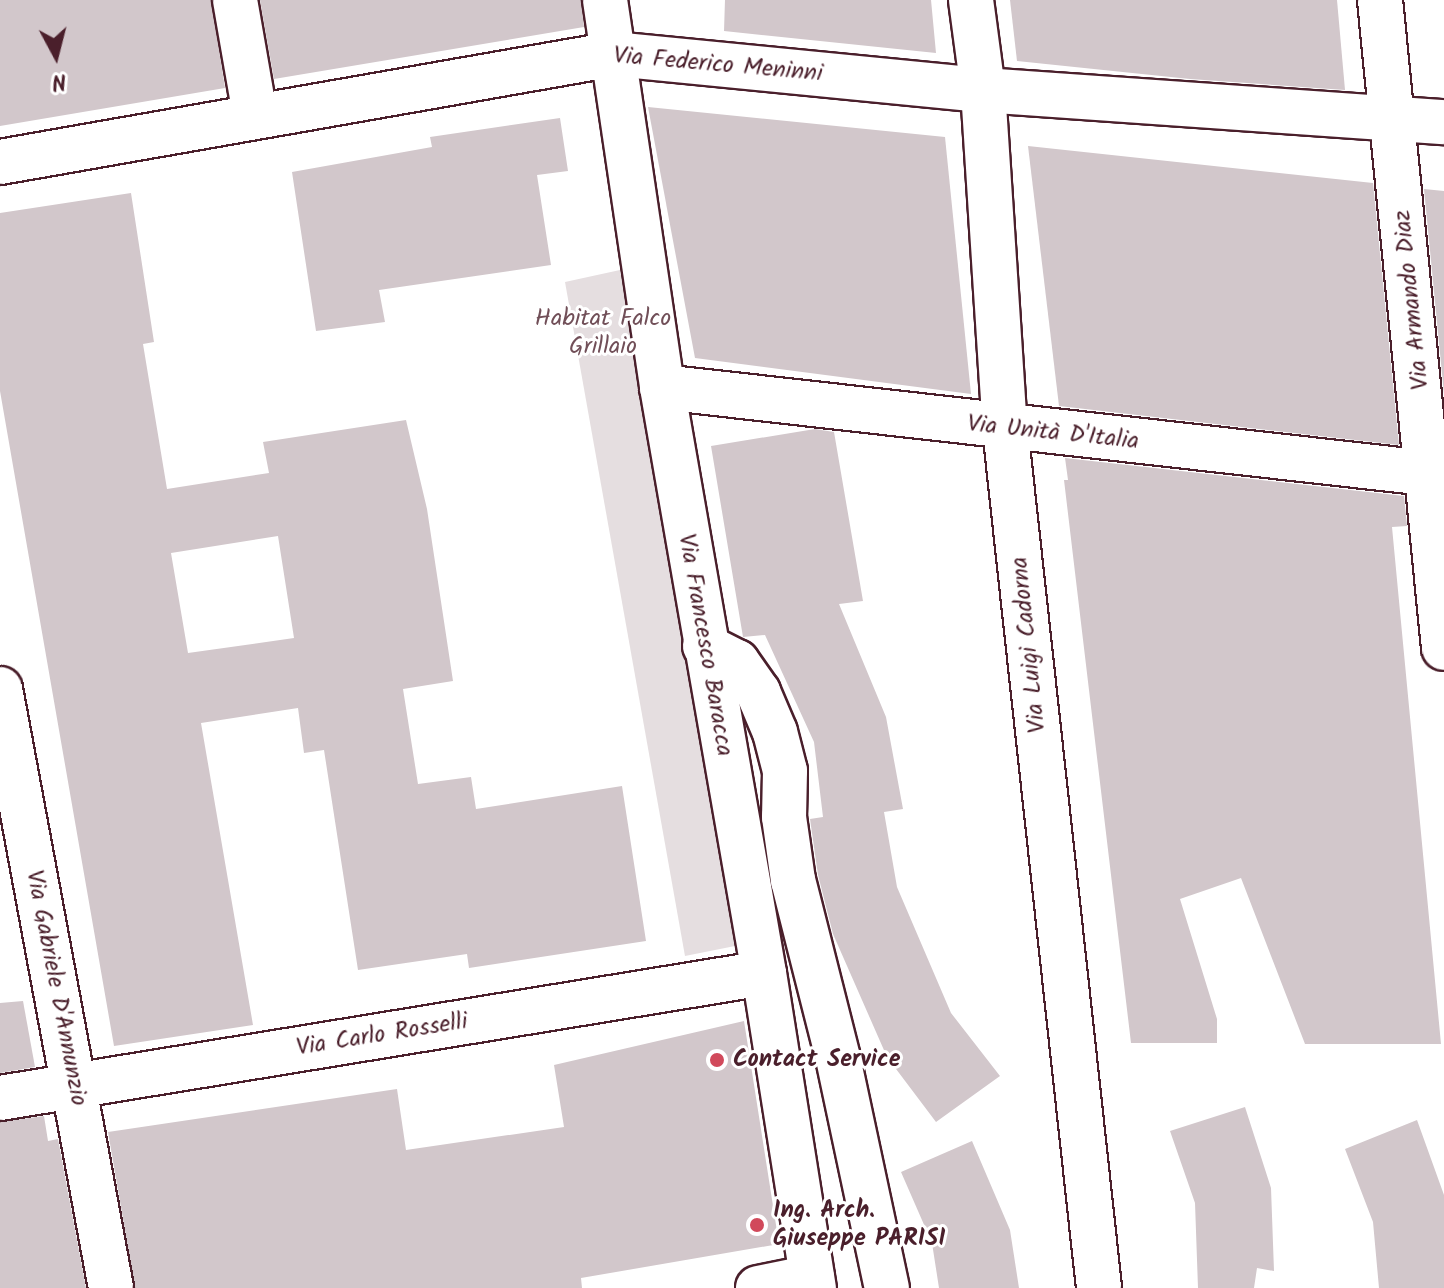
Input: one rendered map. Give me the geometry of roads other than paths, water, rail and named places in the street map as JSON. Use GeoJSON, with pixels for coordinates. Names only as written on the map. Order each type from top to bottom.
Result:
{"type":"FeatureCollection","features":[{"type":"Feature","properties":{"kind":"street"},"geometry":{"type":"LineString","coordinates":[[235,0],[255,115]]}},
{"type":"Feature","properties":{"kind":"street","name":"Via Francesco Baracca"},"geometry":{"type":"LineString","coordinates":[[605,0],[662,387],[764,973],[813,1283]]}},
{"type":"Feature","properties":{"kind":"street","name":"Via Luigi Cadorna"},"geometry":{"type":"LineString","coordinates":[[971,0],[983,90],[1005,428],[1099,1288]]}},
{"type":"Feature","properties":{"kind":"street","name":"Via Armando Diaz"},"geometry":{"type":"LineString","coordinates":[[1380,0],[1436,474],[1444,648]]}},
{"type":"Feature","properties":{"kind":"street","name":"Via Federico Meninni"},"geometry":{"type":"LineString","coordinates":[[0,162],[614,54],[983,90],[1444,122]]}},
{"type":"Feature","properties":{"kind":"street","name":"Via Unità D'Italia"},"geometry":{"type":"LineString","coordinates":[[662,387],[1005,428],[1436,474]]}},
{"type":"Feature","properties":{"kind":"street"},"geometry":{"type":"LineString","coordinates":[[705,646],[737,662],[758,692],[775,732],[785,771],[784,817],[793,880],[838,1058],[887,1288]]}},
{"type":"Feature","properties":{"kind":"street","name":"Via Gabriele D'Annunzio"},"geometry":{"type":"LineString","coordinates":[[0,689],[111,1288]]}},
{"type":"Feature","properties":{"kind":"street","name":"Via Carlo Rosselli"},"geometry":{"type":"LineString","coordinates":[[0,1098],[764,973]]}},
{"type":"Feature","properties":{"kind":"street"},"geometry":{"type":"LineString","coordinates":[[758,1288],[813,1283]]}},
{"type":"Feature","properties":{"kind":"place","name":"Contact Service"},"geometry":{"type":"Point","coordinates":[717,1060]}},
{"type":"Feature","properties":{"kind":"place","name":"Ing. Arch. Giuseppe PARISI"},"geometry":{"type":"Point","coordinates":[757,1225]}},
{"type":"Feature","properties":{"kind":"park label","name":"Habitat Falco Grillaio"},"geometry":{"type":"Point","coordinates":[603,333]}}]}
